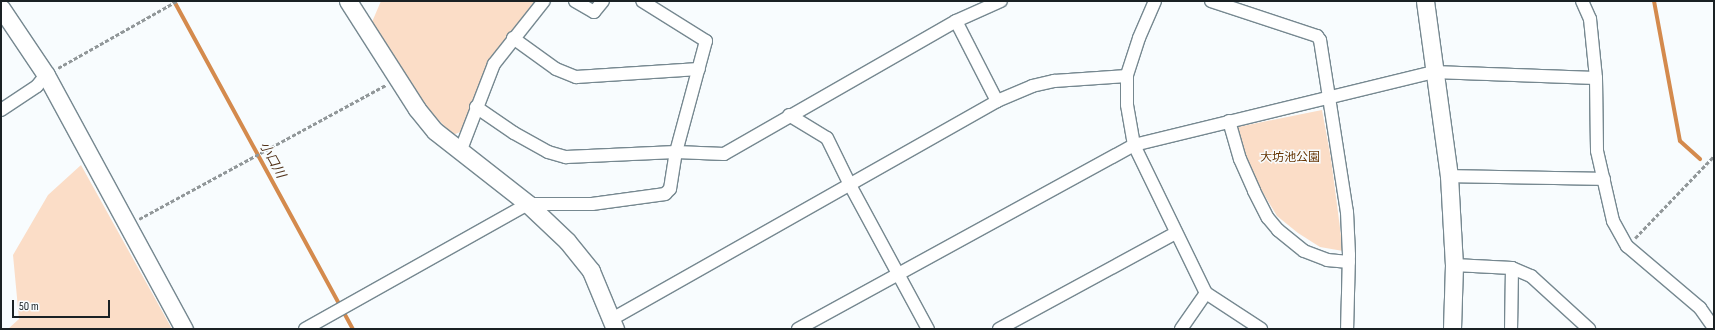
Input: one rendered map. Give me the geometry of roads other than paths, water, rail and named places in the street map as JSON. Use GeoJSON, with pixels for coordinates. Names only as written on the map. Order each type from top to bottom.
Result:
{"type":"FeatureCollection","features":[{"type":"Feature","properties":{"kind":"street"},"geometry":{"type":"LineString","coordinates":[[348,1],[397,79],[435,131],[528,204],[567,241],[591,271],[613,324],[997,101],[1032,86],[1054,81],[1128,76]]}},
{"type":"Feature","properties":{"kind":"street"},"geometry":{"type":"LineString","coordinates":[[460,152],[476,107],[494,64],[513,38],[544,1]]}},
{"type":"Feature","properties":{"kind":"street"},"geometry":{"type":"LineString","coordinates":[[575,1],[594,12],[603,1]]}},
{"type":"Feature","properties":{"kind":"street"},"geometry":{"type":"LineString","coordinates":[[476,107],[528,141],[548,152],[566,157],[676,152],[724,154],[789,115],[956,21],[1002,1]]}},
{"type":"Feature","properties":{"kind":"street"},"geometry":{"type":"LineString","coordinates":[[1155,1],[1139,38],[1128,76],[1128,105],[1134,145],[1206,293],[1261,329]]}},
{"type":"Feature","properties":{"kind":"street"},"geometry":{"type":"LineString","coordinates":[[1210,1],[1317,36],[1320,40],[1347,212],[1349,262],[1347,329]]}},
{"type":"Feature","properties":{"kind":"street"},"geometry":{"type":"LineString","coordinates":[[1425,1],[1433,72],[1449,176],[1454,264],[1452,329]]}},
{"type":"Feature","properties":{"kind":"street"},"geometry":{"type":"LineString","coordinates":[[1582,1],[1590,19],[1596,78],[1597,151],[1613,221],[1627,246],[1700,308],[1714,328]]}},
{"type":"Feature","properties":{"kind":"street"},"geometry":{"type":"LineString","coordinates":[[305,329],[528,204],[592,204],[665,194],[670,189],[674,179],[676,152],[706,41],[645,2]]}},
{"type":"Feature","properties":{"kind":"street"},"geometry":{"type":"LineString","coordinates":[[1,8],[46,75],[126,226],[184,329]]}},
{"type":"Feature","properties":{"kind":"street"},"geometry":{"type":"LineString","coordinates":[[956,21],[997,101]]}},
{"type":"Feature","properties":{"kind":"street"},"geometry":{"type":"LineString","coordinates":[[513,38],[556,69],[576,77],[699,69]]}},
{"type":"Feature","properties":{"kind":"street"},"geometry":{"type":"LineString","coordinates":[[798,329],[1134,145],[1433,72],[1596,78]]}},
{"type":"Feature","properties":{"kind":"street"},"geometry":{"type":"LineString","coordinates":[[1,110],[37,86],[46,75]]}},
{"type":"Feature","properties":{"kind":"street"},"geometry":{"type":"LineString","coordinates":[[789,115],[827,138],[850,185],[928,329]]}},
{"type":"Feature","properties":{"kind":"street"},"geometry":{"type":"LineString","coordinates":[[1229,121],[1238,154],[1254,191],[1268,218],[1278,230],[1304,251],[1327,260],[1349,262]]}},
{"type":"Feature","properties":{"kind":"street"},"geometry":{"type":"LineString","coordinates":[[1449,176],[1604,179]]}},
{"type":"Feature","properties":{"kind":"street"},"geometry":{"type":"LineString","coordinates":[[999,329],[1176,233]]}},
{"type":"Feature","properties":{"kind":"street"},"geometry":{"type":"LineString","coordinates":[[1454,264],[1512,268],[1531,276],[1589,329]]}},
{"type":"Feature","properties":{"kind":"street"},"geometry":{"type":"LineString","coordinates":[[1511,329],[1512,268]]}},
{"type":"Feature","properties":{"kind":"street"},"geometry":{"type":"LineString","coordinates":[[1181,329],[1206,293]]}},
{"type":"Feature","properties":{"kind":"waterway","name":"小口川"},"geometry":{"type":"LineString","coordinates":[[174,1],[353,329]]}},
{"type":"Feature","properties":{"kind":"waterway"},"geometry":{"type":"LineString","coordinates":[[1654,1],[1680,141],[1700,159]]}},
{"type":"Feature","properties":{"kind":"park label","name":"大坊池公園"},"geometry":{"type":"Point","coordinates":[1290,158]}}]}
